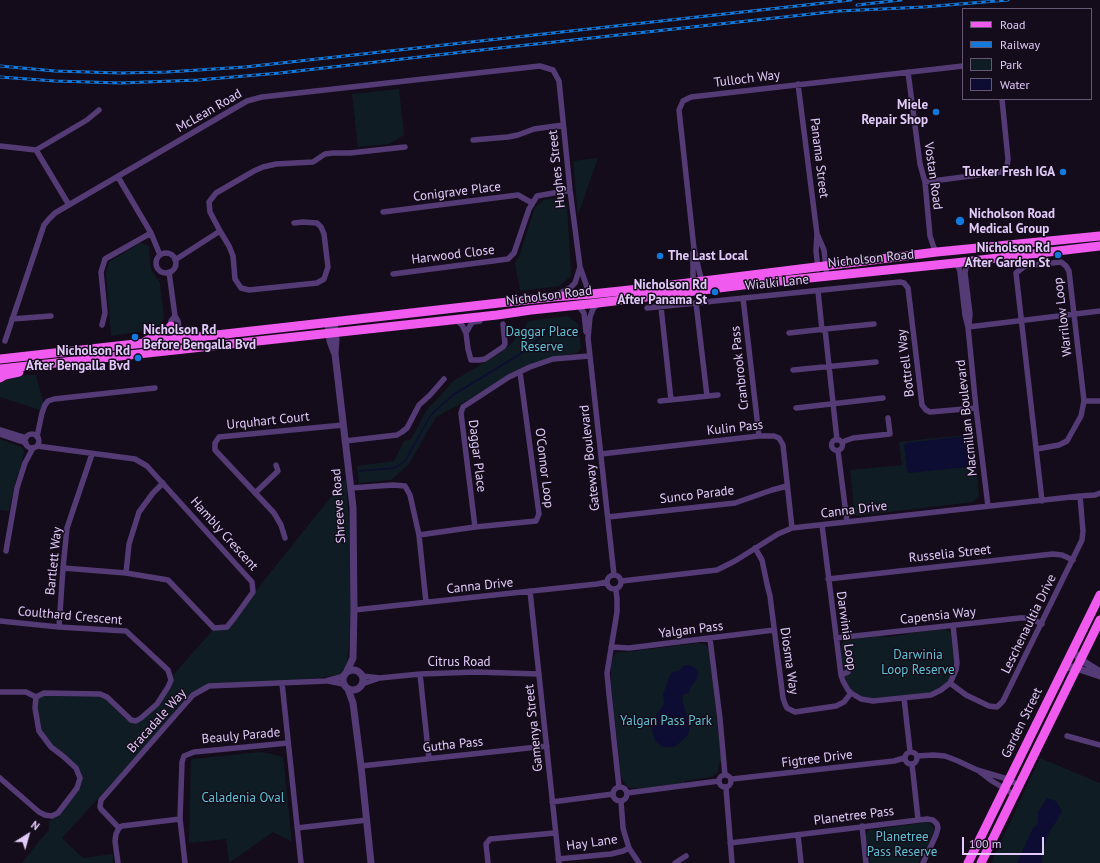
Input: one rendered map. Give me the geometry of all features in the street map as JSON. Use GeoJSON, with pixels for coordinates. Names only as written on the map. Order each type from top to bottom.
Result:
{"type":"FeatureCollection","features":[{"type":"Feature","properties":{"kind":"main road","name":"Nicholson Road"},"geometry":{"type":"LineString","coordinates":[[0,359],[552,297],[592,294],[937,252],[1100,236]]}},
{"type":"Feature","properties":{"kind":"main road","name":"Nicholson Road"},"geometry":{"type":"LineString","coordinates":[[0,369],[332,332],[455,320],[531,310],[969,262],[1100,246]]}},
{"type":"Feature","properties":{"kind":"main road"},"geometry":{"type":"LineString","coordinates":[[482,305],[480,309],[483,312],[499,310],[516,312]]}},
{"type":"Feature","properties":{"kind":"main road"},"geometry":{"type":"LineString","coordinates":[[141,343],[168,330],[171,326]]}},
{"type":"Feature","properties":{"kind":"main road"},"geometry":{"type":"LineString","coordinates":[[0,378],[14,372],[49,368],[59,363]]}},
{"type":"Feature","properties":{"kind":"main road","name":"Garden Street"},"geometry":{"type":"LineString","coordinates":[[968,863],[1100,595]]}},
{"type":"Feature","properties":{"kind":"main road","name":"Garden Street"},"geometry":{"type":"LineString","coordinates":[[981,863],[1100,620]]}},
{"type":"Feature","properties":{"kind":"street","name":"McLean Road"},"geometry":{"type":"LineString","coordinates":[[5,341],[44,225],[55,213],[247,101],[262,96],[540,66],[553,70]]}},
{"type":"Feature","properties":{"kind":"street","name":"Tulloch Way"},"geometry":{"type":"LineString","coordinates":[[706,290],[697,281],[693,266],[694,249],[679,110],[683,101],[691,97],[962,66]]}},
{"type":"Feature","properties":{"kind":"street","name":"Hughes Street"},"geometry":{"type":"LineString","coordinates":[[553,70],[559,81],[570,190],[580,267],[587,287],[592,294]]}},
{"type":"Feature","properties":{"kind":"street","name":"Vostan Road"},"geometry":{"type":"LineString","coordinates":[[908,72],[920,164],[925,182],[930,236],[937,252]]}},
{"type":"Feature","properties":{"kind":"street","name":"Panama Street"},"geometry":{"type":"LineString","coordinates":[[798,84],[817,234],[816,251],[823,277]]}},
{"type":"Feature","properties":{"kind":"street"},"geometry":{"type":"LineString","coordinates":[[925,182],[1001,172],[1007,167],[1008,159],[1002,100]]}},
{"type":"Feature","properties":{"kind":"street"},"geometry":{"type":"LineString","coordinates":[[0,146],[36,150],[87,120],[99,110]]}},
{"type":"Feature","properties":{"kind":"street"},"geometry":{"type":"LineString","coordinates":[[473,140],[508,137],[534,129],[563,125]]}},
{"type":"Feature","properties":{"kind":"street"},"geometry":{"type":"LineString","coordinates":[[294,223],[317,223],[321,227],[324,234],[328,267],[324,279],[316,283],[249,290],[241,288],[236,278],[233,256],[210,212],[209,202],[216,193],[263,167],[276,164],[312,162],[325,154],[405,147]]}},
{"type":"Feature","properties":{"kind":"street"},"geometry":{"type":"LineString","coordinates":[[36,150],[69,205]]}},
{"type":"Feature","properties":{"kind":"street"},"geometry":{"type":"LineString","coordinates":[[118,177],[151,233],[160,254]]}},
{"type":"Feature","properties":{"kind":"street"},"geometry":{"type":"LineString","coordinates":[[532,203],[537,196],[570,190]]}},
{"type":"Feature","properties":{"kind":"street","name":"Conigrave Place"},"geometry":{"type":"LineString","coordinates":[[383,212],[518,195],[532,203]]}},
{"type":"Feature","properties":{"kind":"street","name":"Harwood Close"},"geometry":{"type":"LineString","coordinates":[[393,274],[508,259],[514,253],[532,203]]}},
{"type":"Feature","properties":{"kind":"street"},"geometry":{"type":"LineString","coordinates":[[175,260],[220,231]]}},
{"type":"Feature","properties":{"kind":"street"},"geometry":{"type":"LineString","coordinates":[[102,325],[105,313],[101,272],[105,259],[151,233]]}},
{"type":"Feature","properties":{"kind":"street","name":"Vostan Road"},"geometry":{"type":"LineString","coordinates":[[927,254],[930,236]]}},
{"type":"Feature","properties":{"kind":"street"},"geometry":{"type":"LineString","coordinates":[[166,253],[174,257],[174,269],[169,272],[163,272],[158,269],[156,259],[160,254],[166,253]]}},
{"type":"Feature","properties":{"kind":"street","name":"Macmillan Boulevard"},"geometry":{"type":"LineString","coordinates":[[968,327],[970,314],[965,273],[969,262]]}},
{"type":"Feature","properties":{"kind":"street","name":"Warrilow Loop"},"geometry":{"type":"LineString","coordinates":[[1037,449],[1059,445],[1068,441],[1082,416],[1084,401],[1069,271],[1061,262],[1025,266],[1016,272],[1042,500]]}},
{"type":"Feature","properties":{"kind":"street","name":"Macmillan Boulevard"},"geometry":{"type":"LineString","coordinates":[[955,263],[960,272],[965,315],[968,327],[988,506]]}},
{"type":"Feature","properties":{"kind":"street","name":"Hughes Street"},"geometry":{"type":"LineString","coordinates":[[552,297],[573,286],[580,267]]}},
{"type":"Feature","properties":{"kind":"street"},"geometry":{"type":"LineString","coordinates":[[169,272],[174,316],[178,321],[178,350]]}},
{"type":"Feature","properties":{"kind":"street","name":"Tulloch Way"},"geometry":{"type":"LineString","coordinates":[[689,292],[697,281]]}},
{"type":"Feature","properties":{"kind":"street","name":"Bottrell Way"},"geometry":{"type":"LineString","coordinates":[[884,283],[900,282],[908,288],[922,405],[930,412],[976,408]]}},
{"type":"Feature","properties":{"kind":"street","name":"Wialki Lane"},"geometry":{"type":"LineString","coordinates":[[647,308],[884,283]]}},
{"type":"Feature","properties":{"kind":"street"},"geometry":{"type":"LineString","coordinates":[[818,290],[833,404],[839,441],[843,445],[842,448],[838,450]]}},
{"type":"Feature","properties":{"kind":"street","name":"Cranbrook Pass"},"geometry":{"type":"LineString","coordinates":[[744,298],[759,436]]}},
{"type":"Feature","properties":{"kind":"street","name":"Gateway Boulevard"},"geometry":{"type":"LineString","coordinates":[[588,338],[590,317],[593,309],[598,303]]}},
{"type":"Feature","properties":{"kind":"street"},"geometry":{"type":"LineString","coordinates":[[696,303],[707,396]]}},
{"type":"Feature","properties":{"kind":"street","name":"Gateway Boulevard"},"geometry":{"type":"LineString","coordinates":[[578,305],[584,313],[588,338],[614,575]]}},
{"type":"Feature","properties":{"kind":"street"},"geometry":{"type":"LineString","coordinates":[[661,307],[671,400]]}},
{"type":"Feature","properties":{"kind":"street"},"geometry":{"type":"LineString","coordinates":[[968,327],[1100,311]]}},
{"type":"Feature","properties":{"kind":"street"},"geometry":{"type":"LineString","coordinates":[[466,333],[469,326],[473,322],[490,320],[497,315]]}},
{"type":"Feature","properties":{"kind":"street"},"geometry":{"type":"LineString","coordinates":[[12,319],[51,316]]}},
{"type":"Feature","properties":{"kind":"street"},"geometry":{"type":"LineString","coordinates":[[174,316],[171,321],[171,326],[177,340]]}},
{"type":"Feature","properties":{"kind":"street"},"geometry":{"type":"LineString","coordinates":[[455,320],[462,325],[466,333],[468,348],[472,360],[485,359],[503,347],[505,344],[503,324]]}},
{"type":"Feature","properties":{"kind":"street","name":"Shreeve Road"},"geometry":{"type":"LineString","coordinates":[[331,322],[332,332],[336,340],[335,354],[353,507],[353,658],[343,680],[353,703],[371,863]]}},
{"type":"Feature","properties":{"kind":"street"},"geometry":{"type":"LineString","coordinates":[[789,333],[874,324]]}},
{"type":"Feature","properties":{"kind":"street","name":"Daggar Place"},"geometry":{"type":"LineString","coordinates":[[475,527],[461,413],[463,407],[510,376],[553,359],[589,356]]}},
{"type":"Feature","properties":{"kind":"street"},"geometry":{"type":"LineString","coordinates":[[793,370],[876,362]]}},
{"type":"Feature","properties":{"kind":"street","name":"O'Connor Loop"},"geometry":{"type":"LineString","coordinates":[[419,535],[475,527],[536,521],[539,514],[520,372]]}},
{"type":"Feature","properties":{"kind":"street"},"geometry":{"type":"LineString","coordinates":[[346,441],[398,435],[406,428],[419,405],[444,379]]}},
{"type":"Feature","properties":{"kind":"street"},"geometry":{"type":"LineString","coordinates":[[6,551],[17,488],[45,405],[48,401],[54,399],[155,388]]}},
{"type":"Feature","properties":{"kind":"street"},"geometry":{"type":"LineString","coordinates":[[660,401],[718,395]]}},
{"type":"Feature","properties":{"kind":"street"},"geometry":{"type":"LineString","coordinates":[[796,408],[883,398]]}},
{"type":"Feature","properties":{"kind":"street"},"geometry":{"type":"LineString","coordinates":[[1084,401],[1100,401]]}},
{"type":"Feature","properties":{"kind":"street"},"geometry":{"type":"LineString","coordinates":[[838,450],[835,450],[832,446],[834,441],[890,434],[888,418]]}},
{"type":"Feature","properties":{"kind":"street","name":"Urquhart Court"},"geometry":{"type":"LineString","coordinates":[[285,538],[281,525],[274,513],[215,450],[215,443],[219,437],[344,425]]}},
{"type":"Feature","properties":{"kind":"street"},"geometry":{"type":"LineString","coordinates":[[0,430],[32,442]]}},
{"type":"Feature","properties":{"kind":"street"},"geometry":{"type":"LineString","coordinates":[[0,434],[32,442]]}},
{"type":"Feature","properties":{"kind":"street","name":"Kulin Pass"},"geometry":{"type":"LineString","coordinates":[[601,454],[759,436],[774,436],[779,438],[784,445],[792,528]]}},
{"type":"Feature","properties":{"kind":"street","name":"Hambly Crescent"},"geometry":{"type":"LineString","coordinates":[[32,442],[55,448],[135,459],[147,466],[252,582],[253,592],[235,618],[227,626],[214,628],[168,580],[126,573],[63,568]]}},
{"type":"Feature","properties":{"kind":"street"},"geometry":{"type":"LineString","coordinates":[[838,450],[847,522]]}},
{"type":"Feature","properties":{"kind":"street","name":"Bartlett Way"},"geometry":{"type":"LineString","coordinates":[[59,627],[63,568],[68,528],[92,454]]}},
{"type":"Feature","properties":{"kind":"street"},"geometry":{"type":"LineString","coordinates":[[255,493],[278,471],[276,465]]}},
{"type":"Feature","properties":{"kind":"street"},"geometry":{"type":"LineString","coordinates":[[126,573],[129,544],[139,512],[153,493],[163,483]]}},
{"type":"Feature","properties":{"kind":"street"},"geometry":{"type":"LineString","coordinates":[[351,488],[393,485],[405,486],[410,495],[419,535],[426,602]]}},
{"type":"Feature","properties":{"kind":"street","name":"Sunco Parade"},"geometry":{"type":"LineString","coordinates":[[608,517],[735,502],[788,486]]}},
{"type":"Feature","properties":{"kind":"street","name":"Canna Drive"},"geometry":{"type":"LineString","coordinates":[[622,581],[717,570],[735,561],[778,534],[792,528],[1095,495],[1100,493]]}},
{"type":"Feature","properties":{"kind":"street","name":"Leschenaultia Drive"},"geometry":{"type":"LineString","coordinates":[[950,683],[966,695],[983,704],[993,707],[999,706],[1003,701],[1080,544],[1083,536],[1083,524],[1080,496]]}},
{"type":"Feature","properties":{"kind":"street","name":"Darwinia Loop"},"geometry":{"type":"LineString","coordinates":[[822,525],[842,681],[851,693]]}},
{"type":"Feature","properties":{"kind":"street","name":"Diosma Way"},"geometry":{"type":"LineString","coordinates":[[755,548],[762,560],[770,596],[784,704],[787,708],[795,712],[836,706],[844,702],[851,693]]}},
{"type":"Feature","properties":{"kind":"street","name":"Russelia Street"},"geometry":{"type":"LineString","coordinates":[[828,579],[1053,554],[1059,554],[1073,560]]}},
{"type":"Feature","properties":{"kind":"street"},"geometry":{"type":"LineString","coordinates":[[614,575],[618,576],[622,581],[620,588],[616,590],[610,588],[607,582],[608,578],[614,575]]}},
{"type":"Feature","properties":{"kind":"street","name":"Canna Drive"},"geometry":{"type":"LineString","coordinates":[[354,610],[607,582]]}},
{"type":"Feature","properties":{"kind":"street"},"geometry":{"type":"LineString","coordinates":[[616,590],[617,612],[607,673],[619,787]]}},
{"type":"Feature","properties":{"kind":"street","name":"Gamenya Street"},"geometry":{"type":"LineString","coordinates":[[530,591],[559,861]]}},
{"type":"Feature","properties":{"kind":"street","name":"Capensia Way"},"geometry":{"type":"LineString","coordinates":[[836,638],[1026,618],[1030,618],[1042,624]]}},
{"type":"Feature","properties":{"kind":"street","name":"Coulthard Crescent"},"geometry":{"type":"LineString","coordinates":[[0,621],[59,627],[126,631],[168,670],[171,680],[157,704],[136,721],[131,720],[107,697],[100,694],[44,693],[36,697]]}},
{"type":"Feature","properties":{"kind":"street"},"geometry":{"type":"LineString","coordinates":[[851,693],[867,701],[873,701],[931,695],[941,690],[950,683],[957,663],[953,625]]}},
{"type":"Feature","properties":{"kind":"street","name":"Yalgan Pass"},"geometry":{"type":"LineString","coordinates":[[611,647],[629,648],[774,630]]}},
{"type":"Feature","properties":{"kind":"street"},"geometry":{"type":"LineString","coordinates":[[710,639],[725,775]]}},
{"type":"Feature","properties":{"kind":"street"},"geometry":{"type":"LineString","coordinates":[[1073,650],[1078,657],[1079,664]]}},
{"type":"Feature","properties":{"kind":"street","name":"Shreeve Road"},"geometry":{"type":"LineString","coordinates":[[353,658],[360,674],[360,687],[353,703]]}},
{"type":"Feature","properties":{"kind":"street"},"geometry":{"type":"LineString","coordinates":[[1079,664],[1100,676]]}},
{"type":"Feature","properties":{"kind":"street"},"geometry":{"type":"LineString","coordinates":[[1064,668],[1079,664],[1100,672]]}},
{"type":"Feature","properties":{"kind":"street"},"geometry":{"type":"LineString","coordinates":[[346,674],[354,670],[360,674]]}},
{"type":"Feature","properties":{"kind":"street","name":"Citrus Road"},"geometry":{"type":"LineString","coordinates":[[360,674],[380,678],[420,674],[476,672],[539,674]]}},
{"type":"Feature","properties":{"kind":"street"},"geometry":{"type":"LineString","coordinates":[[841,675],[848,672]]}},
{"type":"Feature","properties":{"kind":"street","name":"Bracadale Way"},"geometry":{"type":"LineString","coordinates":[[326,681],[346,674]]}},
{"type":"Feature","properties":{"kind":"street"},"geometry":{"type":"LineString","coordinates":[[420,674],[429,759]]}},
{"type":"Feature","properties":{"kind":"street","name":"Citrus Road"},"geometry":{"type":"LineString","coordinates":[[360,687],[380,678]]}},
{"type":"Feature","properties":{"kind":"street","name":"Bracadale Way"},"geometry":{"type":"LineString","coordinates":[[119,828],[101,810],[100,807],[102,800],[192,695],[209,686],[326,681],[346,686]]}},
{"type":"Feature","properties":{"kind":"street"},"geometry":{"type":"LineString","coordinates":[[282,683],[301,863]]}},
{"type":"Feature","properties":{"kind":"street"},"geometry":{"type":"LineString","coordinates":[[346,686],[354,690],[360,687]]}},
{"type":"Feature","properties":{"kind":"street"},"geometry":{"type":"LineString","coordinates":[[0,692],[26,692],[36,697],[35,708],[39,731],[51,747],[76,768],[80,778],[77,788],[58,813],[52,816],[44,815],[39,812],[0,778]]}},
{"type":"Feature","properties":{"kind":"street"},"geometry":{"type":"LineString","coordinates":[[904,698],[910,751]]}},
{"type":"Feature","properties":{"kind":"street"},"geometry":{"type":"LineString","coordinates":[[1067,736],[1100,744]]}},
{"type":"Feature","properties":{"kind":"street","name":"Beauly Parade"},"geometry":{"type":"LineString","coordinates":[[185,863],[180,819],[182,762],[184,756],[194,752],[288,743]]}},
{"type":"Feature","properties":{"kind":"street","name":"Gutha Pass"},"geometry":{"type":"LineString","coordinates":[[361,766],[547,746]]}},
{"type":"Feature","properties":{"kind":"street"},"geometry":{"type":"LineString","coordinates":[[910,751],[915,753],[917,756],[946,756],[977,770],[1020,785]]}},
{"type":"Feature","properties":{"kind":"street"},"geometry":{"type":"LineString","coordinates":[[910,751],[904,758],[906,762],[912,764]]}},
{"type":"Feature","properties":{"kind":"street"},"geometry":{"type":"LineString","coordinates":[[917,756],[916,760],[912,764],[918,819]]}},
{"type":"Feature","properties":{"kind":"street","name":"Figtree Drive"},"geometry":{"type":"LineString","coordinates":[[732,779],[841,767],[904,758]]}},
{"type":"Feature","properties":{"kind":"street"},"geometry":{"type":"LineString","coordinates":[[977,770],[987,778],[1015,794]]}},
{"type":"Feature","properties":{"kind":"street"},"geometry":{"type":"LineString","coordinates":[[725,775],[732,779],[731,785],[726,788]]}},
{"type":"Feature","properties":{"kind":"street"},"geometry":{"type":"LineString","coordinates":[[719,782],[721,776],[725,775]]}},
{"type":"Feature","properties":{"kind":"street"},"geometry":{"type":"LineString","coordinates":[[719,782],[722,787],[726,788]]}},
{"type":"Feature","properties":{"kind":"street"},"geometry":{"type":"LineString","coordinates":[[627,793],[719,782]]}},
{"type":"Feature","properties":{"kind":"street"},"geometry":{"type":"LineString","coordinates":[[619,787],[623,788],[627,793]]}},
{"type":"Feature","properties":{"kind":"street"},"geometry":{"type":"LineString","coordinates":[[619,787],[614,790],[613,794],[614,799],[621,801]]}},
{"type":"Feature","properties":{"kind":"street"},"geometry":{"type":"LineString","coordinates":[[726,788],[732,863]]}},
{"type":"Feature","properties":{"kind":"street"},"geometry":{"type":"LineString","coordinates":[[621,801],[626,797],[627,793]]}},
{"type":"Feature","properties":{"kind":"street"},"geometry":{"type":"LineString","coordinates":[[552,802],[613,794]]}},
{"type":"Feature","properties":{"kind":"street"},"geometry":{"type":"LineString","coordinates":[[621,801],[623,828],[629,848],[639,863]]}},
{"type":"Feature","properties":{"kind":"street"},"geometry":{"type":"LineString","coordinates":[[118,863],[115,841],[119,828],[125,825],[180,819]]}},
{"type":"Feature","properties":{"kind":"street","name":"Planetree Pass"},"geometry":{"type":"LineString","coordinates":[[730,843],[927,819],[933,820],[937,824],[938,828],[923,863]]}},
{"type":"Feature","properties":{"kind":"street"},"geometry":{"type":"LineString","coordinates":[[297,828],[366,820]]}},
{"type":"Feature","properties":{"kind":"street"},"geometry":{"type":"LineString","coordinates":[[862,826],[866,863]]}},
{"type":"Feature","properties":{"kind":"street"},"geometry":{"type":"LineString","coordinates":[[488,863],[486,844],[490,839],[555,833]]}},
{"type":"Feature","properties":{"kind":"street"},"geometry":{"type":"LineString","coordinates":[[798,835],[801,863]]}},
{"type":"Feature","properties":{"kind":"street","name":"Hay Lane"},"geometry":{"type":"LineString","coordinates":[[559,861],[611,854],[629,848]]}},
{"type":"Feature","properties":{"kind":"street"},"geometry":{"type":"LineString","coordinates":[[675,863],[686,856]]}},
{"type":"Feature","properties":{"kind":"green space"},"geometry":{"type":"Polygon","coordinates":[[[399,89],[404,135],[389,144],[358,147],[352,94],[399,89]]]}},
{"type":"Feature","properties":{"kind":"green space"},"geometry":{"type":"Polygon","coordinates":[[[598,158],[578,215],[573,161],[598,158]]]}},
{"type":"Feature","properties":{"kind":"green space"},"geometry":{"type":"Polygon","coordinates":[[[558,198],[567,205],[571,276],[559,286],[520,291],[515,263],[519,257],[535,207],[544,200],[558,198]]]}},
{"type":"Feature","properties":{"kind":"green space"},"geometry":{"type":"Polygon","coordinates":[[[140,243],[149,246],[151,270],[160,283],[164,318],[158,329],[111,336],[106,273],[109,262],[140,243]]]}},
{"type":"Feature","properties":{"kind":"green space","name":"Daggar Place Reserve"},"geometry":{"type":"Polygon","coordinates":[[[568,316],[578,324],[581,348],[577,353],[554,357],[513,372],[477,395],[436,417],[409,464],[391,480],[359,483],[357,466],[394,461],[404,441],[411,439],[428,408],[453,381],[501,352],[512,343],[528,321],[568,316]]]}},
{"type":"Feature","properties":{"kind":"green space"},"geometry":{"type":"Polygon","coordinates":[[[36,375],[44,406],[42,413],[37,409],[0,397],[0,383],[14,377],[36,375]]]}},
{"type":"Feature","properties":{"kind":"green space"},"geometry":{"type":"Polygon","coordinates":[[[973,434],[979,496],[973,502],[855,516],[850,470],[902,465],[899,442],[973,434]]]}},
{"type":"Feature","properties":{"kind":"green space"},"geometry":{"type":"Polygon","coordinates":[[[0,439],[21,447],[24,450],[22,464],[15,483],[9,511],[0,510],[0,439]]]}},
{"type":"Feature","properties":{"kind":"green space"},"geometry":{"type":"Polygon","coordinates":[[[346,478],[351,558],[351,619],[347,664],[344,672],[338,675],[286,681],[208,684],[194,694],[62,838],[83,858],[113,854],[113,863],[22,863],[49,830],[49,821],[58,817],[78,789],[77,767],[52,746],[40,730],[36,708],[37,698],[44,694],[99,696],[104,698],[125,719],[136,723],[169,687],[173,675],[213,630],[226,628],[346,478]]]}},
{"type":"Feature","properties":{"kind":"green space","name":"Darwinia Loop Reserve"},"geometry":{"type":"Polygon","coordinates":[[[943,629],[951,633],[954,661],[953,670],[945,685],[933,692],[871,699],[853,692],[847,684],[843,672],[840,647],[843,641],[880,636],[887,637],[943,629]]]}},
{"type":"Feature","properties":{"kind":"green space","name":"Yalgan Pass Park"},"geometry":{"type":"Polygon","coordinates":[[[697,643],[707,646],[709,651],[721,755],[721,762],[719,762],[718,772],[712,777],[685,781],[684,783],[642,788],[628,787],[623,781],[621,775],[611,685],[611,664],[613,657],[619,652],[697,643]]]}},
{"type":"Feature","properties":{"kind":"green space","name":"Caladenia Oval"},"geometry":{"type":"Polygon","coordinates":[[[262,752],[283,757],[292,842],[273,832],[229,863],[226,839],[189,843],[191,759],[262,752]]]}},
{"type":"Feature","properties":{"kind":"green space"},"geometry":{"type":"Polygon","coordinates":[[[1040,758],[1100,783],[1100,863],[991,863],[1040,758]]]}},
{"type":"Feature","properties":{"kind":"green space","name":"Planetree Pass Reserve"},"geometry":{"type":"Polygon","coordinates":[[[922,821],[933,826],[934,831],[926,850],[918,863],[870,863],[866,836],[869,830],[922,823],[922,821]]]}},
{"type":"Feature","properties":{"kind":"water"},"geometry":{"type":"Polygon","coordinates":[[[967,437],[970,465],[967,467],[909,473],[907,471],[904,445],[906,443],[967,437]]]}},
{"type":"Feature","properties":{"kind":"water"},"geometry":{"type":"Polygon","coordinates":[[[685,665],[694,667],[698,674],[697,679],[690,688],[689,693],[684,694],[682,697],[688,718],[693,723],[689,727],[687,736],[676,746],[662,747],[655,741],[651,727],[652,721],[664,704],[663,694],[670,675],[685,665]]]}},
{"type":"Feature","properties":{"kind":"water"},"geometry":{"type":"Polygon","coordinates":[[[1047,798],[1056,801],[1062,811],[1049,832],[1042,852],[1042,863],[1017,863],[1033,828],[1038,824],[1038,812],[1047,798]]]}},
{"type":"Feature","properties":{"kind":"waterway"},"geometry":{"type":"LineString","coordinates":[[360,471],[394,468],[405,461],[431,415],[435,411],[453,395],[530,348],[547,330]]}},
{"type":"Feature","properties":{"kind":"railway"},"geometry":{"type":"LineString","coordinates":[[0,66],[55,71],[120,73],[167,72],[245,67],[851,0]]}},
{"type":"Feature","properties":{"kind":"railway"},"geometry":{"type":"LineString","coordinates":[[857,5],[901,0]]}},
{"type":"Feature","properties":{"kind":"railway"},"geometry":{"type":"LineString","coordinates":[[0,77],[55,81],[121,83],[198,80],[280,73],[839,11],[924,7],[1008,0]]}},
{"type":"Feature","properties":{"kind":"place","name":"Miele Repair Shop"},"geometry":{"type":"Point","coordinates":[936,112]}},
{"type":"Feature","properties":{"kind":"place","name":"Tucker Fresh IGA"},"geometry":{"type":"Point","coordinates":[1063,172]}},
{"type":"Feature","properties":{"kind":"place","name":"Nicholson Road Medical Group"},"geometry":{"type":"Point","coordinates":[960,221]}},
{"type":"Feature","properties":{"kind":"place","name":"Nicholson Rd After Garden St"},"geometry":{"type":"Point","coordinates":[1058,255]}},
{"type":"Feature","properties":{"kind":"place","name":"The Last Local"},"geometry":{"type":"Point","coordinates":[660,256]}},
{"type":"Feature","properties":{"kind":"place","name":"Nicholson Rd After Panama St"},"geometry":{"type":"Point","coordinates":[715,292]}},
{"type":"Feature","properties":{"kind":"place","name":"Nicholson Rd Before Bengalla Bvd"},"geometry":{"type":"Point","coordinates":[135,337]}},
{"type":"Feature","properties":{"kind":"place","name":"Nicholson Rd After Bengalla Bvd"},"geometry":{"type":"Point","coordinates":[138,358]}}]}
